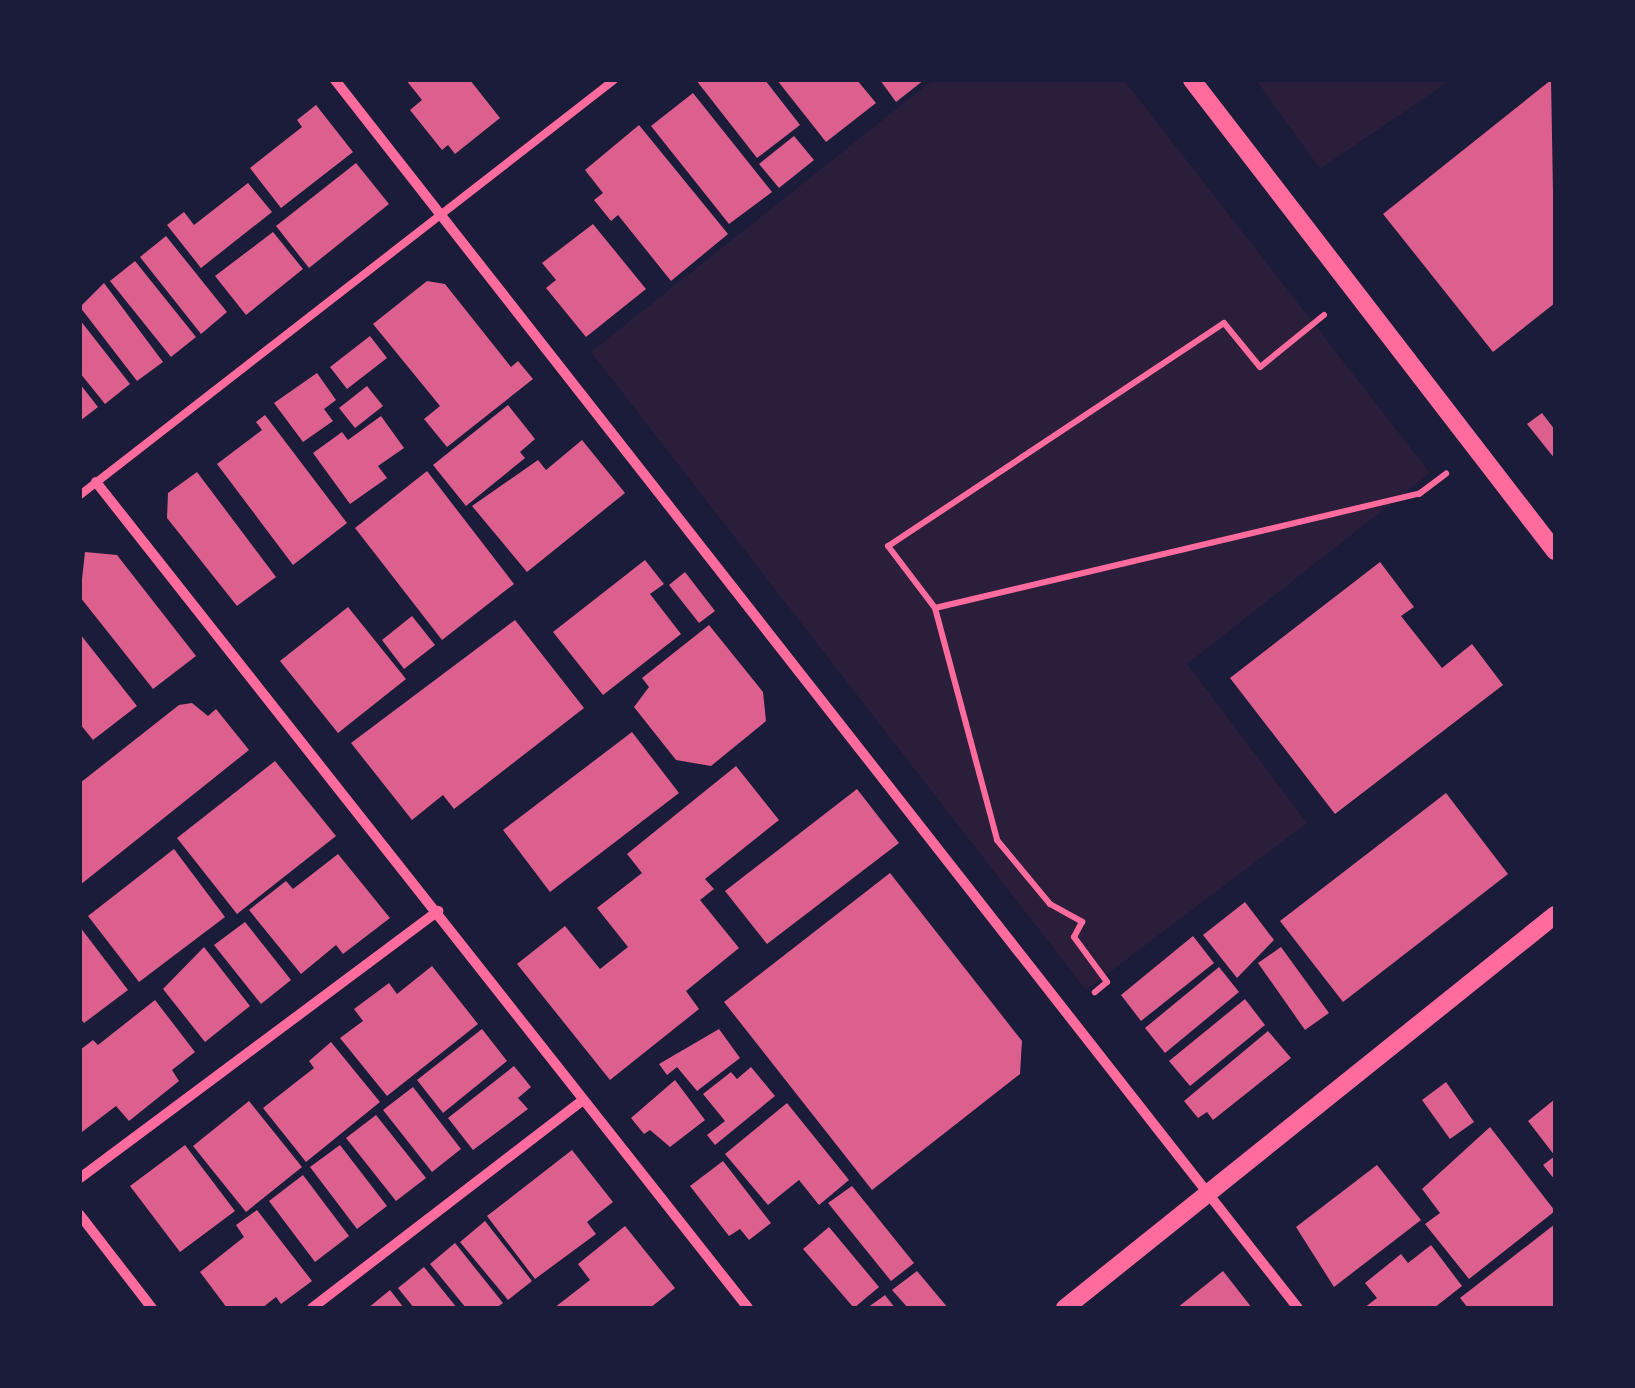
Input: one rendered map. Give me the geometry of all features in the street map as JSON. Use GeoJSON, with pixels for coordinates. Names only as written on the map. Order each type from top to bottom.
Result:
{"type":"FeatureCollection","features":[{"type":"Feature","properties":{"kind":"street"},"geometry":{"type":"LineString","coordinates":[[335,80],[1298,1308]]}},
{"type":"Feature","properties":{"kind":"street"},"geometry":{"type":"LineString","coordinates":[[1192,80],[1554,548]]}},
{"type":"Feature","properties":{"kind":"street"},"geometry":{"type":"LineString","coordinates":[[96,482],[748,1308]]}},
{"type":"Feature","properties":{"kind":"street"},"geometry":{"type":"LineString","coordinates":[[80,1178],[438,911]]}},
{"type":"Feature","properties":{"kind":"street"},"geometry":{"type":"LineString","coordinates":[[1065,1308],[1555,915]]}},
{"type":"Feature","properties":{"kind":"street"},"geometry":{"type":"LineString","coordinates":[[312,1308],[582,1101]]}},
{"type":"Feature","properties":{"kind":"street"},"geometry":{"type":"LineString","coordinates":[[80,1216],[152,1308]]}},
{"type":"Feature","properties":{"kind":"lane"},"geometry":{"type":"LineString","coordinates":[[80,495],[614,80]]}},
{"type":"Feature","properties":{"kind":"path"},"geometry":{"type":"LineString","coordinates":[[1068,1012],[1107,982],[1074,937],[1082,922],[1050,904],[997,840],[935,608],[888,546],[1224,323],[1260,366],[1324,315]]}},
{"type":"Feature","properties":{"kind":"path"},"geometry":{"type":"LineString","coordinates":[[935,608],[1419,494],[1447,473]]}},
{"type":"Feature","properties":{"kind":"shaded area"},"geometry":{"type":"Polygon","coordinates":[[[933,80],[1124,80],[1430,473],[1187,664],[1307,823],[1086,990],[591,352],[933,80]]]}},
{"type":"Feature","properties":{"kind":"shaded area"},"geometry":{"type":"Polygon","coordinates":[[[1256,80],[1451,80],[1320,169],[1256,80]]]}},
{"type":"Feature","properties":{"kind":"building"},"geometry":{"type":"Polygon","coordinates":[[[406,80],[470,80],[500,118],[455,154],[448,145],[442,150],[410,110],[422,100],[406,80]]]}},
{"type":"Feature","properties":{"kind":"building"},"geometry":{"type":"Polygon","coordinates":[[[696,80],[765,80],[800,125],[757,158],[696,80]]]}},
{"type":"Feature","properties":{"kind":"building"},"geometry":{"type":"Polygon","coordinates":[[[777,80],[857,80],[876,103],[826,142],[777,80]]]}},
{"type":"Feature","properties":{"kind":"building"},"geometry":{"type":"Polygon","coordinates":[[[880,80],[924,80],[896,102],[880,80]]]}},
{"type":"Feature","properties":{"kind":"building"},"geometry":{"type":"Polygon","coordinates":[[[1551,80],[1555,303],[1493,352],[1383,214],[1551,80]]]}},
{"type":"Feature","properties":{"kind":"building"},"geometry":{"type":"Polygon","coordinates":[[[693,93],[772,192],[729,224],[651,126],[693,93]]]}},
{"type":"Feature","properties":{"kind":"building"},"geometry":{"type":"Polygon","coordinates":[[[316,105],[353,152],[281,208],[250,168],[302,127],[297,120],[316,105]]]}},
{"type":"Feature","properties":{"kind":"building"},"geometry":{"type":"Polygon","coordinates":[[[639,125],[728,234],[671,281],[618,215],[611,221],[594,200],[603,193],[585,170],[639,125]]]}},
{"type":"Feature","properties":{"kind":"building"},"geometry":{"type":"Polygon","coordinates":[[[794,136],[814,160],[779,188],[759,164],[794,136]]]}},
{"type":"Feature","properties":{"kind":"building"},"geometry":{"type":"Polygon","coordinates":[[[356,163],[389,204],[309,268],[276,226],[356,163]]]}},
{"type":"Feature","properties":{"kind":"building"},"geometry":{"type":"Polygon","coordinates":[[[248,183],[272,212],[201,268],[167,225],[184,212],[194,225],[248,183]]]}},
{"type":"Feature","properties":{"kind":"building"},"geometry":{"type":"Polygon","coordinates":[[[593,224],[646,289],[586,337],[546,288],[556,280],[542,263],[593,224]]]}},
{"type":"Feature","properties":{"kind":"building"},"geometry":{"type":"Polygon","coordinates":[[[273,232],[303,269],[246,315],[215,276],[273,232]]]}},
{"type":"Feature","properties":{"kind":"building"},"geometry":{"type":"Polygon","coordinates":[[[166,236],[227,312],[201,334],[140,257],[166,236]]]}},
{"type":"Feature","properties":{"kind":"building"},"geometry":{"type":"Polygon","coordinates":[[[135,261],[196,337],[171,357],[110,281],[135,261]]]}},
{"type":"Feature","properties":{"kind":"building"},"geometry":{"type":"Polygon","coordinates":[[[427,281],[445,284],[511,367],[518,361],[533,379],[447,447],[424,419],[440,406],[373,324],[427,281]]]}},
{"type":"Feature","properties":{"kind":"building"},"geometry":{"type":"Polygon","coordinates":[[[104,283],[163,362],[137,381],[80,307],[104,283]]]}},
{"type":"Feature","properties":{"kind":"building"},"geometry":{"type":"Polygon","coordinates":[[[80,320],[130,384],[105,404],[80,373],[80,320]]]}},
{"type":"Feature","properties":{"kind":"building"},"geometry":{"type":"Polygon","coordinates":[[[370,336],[387,358],[347,389],[330,367],[370,336]]]}},
{"type":"Feature","properties":{"kind":"building"},"geometry":{"type":"Polygon","coordinates":[[[317,373],[336,400],[324,409],[333,421],[303,442],[274,403],[317,373]]]}},
{"type":"Feature","properties":{"kind":"building"},"geometry":{"type":"Polygon","coordinates":[[[80,384],[98,407],[80,421],[80,384]]]}},
{"type":"Feature","properties":{"kind":"building"},"geometry":{"type":"Polygon","coordinates":[[[367,386],[383,406],[355,428],[339,408],[367,386]]]}},
{"type":"Feature","properties":{"kind":"building"},"geometry":{"type":"Polygon","coordinates":[[[508,405],[535,439],[520,452],[525,458],[466,506],[433,465],[508,405]]]}},
{"type":"Feature","properties":{"kind":"building"},"geometry":{"type":"Polygon","coordinates":[[[1542,413],[1555,430],[1555,459],[1527,424],[1542,413]]]}},
{"type":"Feature","properties":{"kind":"building"},"geometry":{"type":"Polygon","coordinates":[[[265,415],[347,523],[293,565],[217,464],[262,430],[256,422],[265,415]]]}},
{"type":"Feature","properties":{"kind":"building"},"geometry":{"type":"Polygon","coordinates":[[[381,416],[404,448],[378,466],[387,478],[350,504],[313,453],[342,432],[348,440],[381,416]]]}},
{"type":"Feature","properties":{"kind":"building"},"geometry":{"type":"Polygon","coordinates":[[[582,440],[625,493],[527,572],[472,506],[538,460],[546,470],[582,440]]]}},
{"type":"Feature","properties":{"kind":"building"},"geometry":{"type":"Polygon","coordinates":[[[427,471],[514,584],[442,640],[355,528],[427,471]]]}},
{"type":"Feature","properties":{"kind":"building"},"geometry":{"type":"Polygon","coordinates":[[[197,472],[276,577],[237,606],[167,518],[168,493],[197,472]]]}},
{"type":"Feature","properties":{"kind":"building"},"geometry":{"type":"Polygon","coordinates":[[[85,552],[117,555],[196,656],[153,689],[80,597],[85,552]]]}},
{"type":"Feature","properties":{"kind":"building"},"geometry":{"type":"Polygon","coordinates":[[[645,560],[664,584],[650,594],[681,634],[603,695],[553,632],[645,560]]]}},
{"type":"Feature","properties":{"kind":"building"},"geometry":{"type":"Polygon","coordinates":[[[1380,562],[1414,607],[1401,616],[1442,668],[1472,644],[1503,685],[1335,814],[1230,678],[1380,562]]]}},
{"type":"Feature","properties":{"kind":"building"},"geometry":{"type":"Polygon","coordinates":[[[685,572],[715,611],[699,623],[669,585],[685,572]]]}},
{"type":"Feature","properties":{"kind":"building"},"geometry":{"type":"Polygon","coordinates":[[[348,607],[406,679],[338,733],[280,661],[348,607]]]}},
{"type":"Feature","properties":{"kind":"building"},"geometry":{"type":"Polygon","coordinates":[[[412,616],[435,645],[404,669],[382,640],[412,616]]]}},
{"type":"Feature","properties":{"kind":"building"},"geometry":{"type":"Polygon","coordinates":[[[515,620],[584,708],[454,809],[443,795],[412,820],[351,743],[515,620]]]}},
{"type":"Feature","properties":{"kind":"building"},"geometry":{"type":"Polygon","coordinates":[[[709,625],[763,692],[766,721],[711,766],[676,760],[634,707],[649,687],[642,678],[709,625]]]}},
{"type":"Feature","properties":{"kind":"building"},"geometry":{"type":"Polygon","coordinates":[[[80,634],[137,706],[93,740],[80,724],[80,634]]]}},
{"type":"Feature","properties":{"kind":"building"},"geometry":{"type":"Polygon","coordinates":[[[192,703],[208,716],[216,709],[249,750],[80,885],[80,783],[179,705],[192,703]]]}},
{"type":"Feature","properties":{"kind":"building"},"geometry":{"type":"Polygon","coordinates":[[[632,732],[679,793],[550,892],[503,830],[632,732]]]}},
{"type":"Feature","properties":{"kind":"building"},"geometry":{"type":"Polygon","coordinates":[[[275,761],[336,836],[237,914],[177,838],[275,761]]]}},
{"type":"Feature","properties":{"kind":"building"},"geometry":{"type":"Polygon","coordinates":[[[736,766],[779,820],[705,879],[714,889],[700,900],[739,948],[686,991],[699,1009],[610,1080],[517,964],[565,926],[600,969],[628,947],[597,908],[642,873],[627,854],[736,766]]]}},
{"type":"Feature","properties":{"kind":"building"},"geometry":{"type":"Polygon","coordinates":[[[857,789],[899,843],[767,944],[725,891],[857,789]]]}},
{"type":"Feature","properties":{"kind":"building"},"geometry":{"type":"Polygon","coordinates":[[[1446,793],[1508,874],[1343,1002],[1280,921],[1446,793]]]}},
{"type":"Feature","properties":{"kind":"building"},"geometry":{"type":"Polygon","coordinates":[[[174,849],[225,917],[139,982],[88,916],[174,849]]]}},
{"type":"Feature","properties":{"kind":"building"},"geometry":{"type":"Polygon","coordinates":[[[338,854],[390,918],[343,954],[336,945],[301,974],[249,910],[286,881],[293,889],[338,854]]]}},
{"type":"Feature","properties":{"kind":"building"},"geometry":{"type":"Polygon","coordinates":[[[890,873],[1022,1041],[1020,1074],[872,1190],[724,1002],[890,873]]]}},
{"type":"Feature","properties":{"kind":"building"},"geometry":{"type":"Polygon","coordinates":[[[1245,902],[1274,940],[1237,978],[1203,935],[1245,902]]]}},
{"type":"Feature","properties":{"kind":"building"},"geometry":{"type":"Polygon","coordinates":[[[245,922],[291,980],[261,1004],[214,945],[245,922]]]}},
{"type":"Feature","properties":{"kind":"building"},"geometry":{"type":"Polygon","coordinates":[[[80,927],[128,990],[84,1023],[80,1018],[80,927]]]}},
{"type":"Feature","properties":{"kind":"building"},"geometry":{"type":"Polygon","coordinates":[[[1193,936],[1214,963],[1141,1021],[1121,995],[1193,936]]]}},
{"type":"Feature","properties":{"kind":"building"},"geometry":{"type":"Polygon","coordinates":[[[204,947],[250,1006],[205,1042],[163,989],[204,947]]]}},
{"type":"Feature","properties":{"kind":"building"},"geometry":{"type":"Polygon","coordinates":[[[1281,947],[1329,1013],[1305,1030],[1258,963],[1281,947]]]}},
{"type":"Feature","properties":{"kind":"building"},"geometry":{"type":"Polygon","coordinates":[[[432,966],[478,1024],[387,1096],[340,1038],[363,1021],[354,1009],[389,983],[397,994],[432,966]]]}},
{"type":"Feature","properties":{"kind":"building"},"geometry":{"type":"Polygon","coordinates":[[[1219,967],[1239,992],[1165,1053],[1145,1028],[1219,967]]]}},
{"type":"Feature","properties":{"kind":"building"},"geometry":{"type":"Polygon","coordinates":[[[1245,999],[1265,1025],[1190,1086],[1169,1061],[1245,999]]]}},
{"type":"Feature","properties":{"kind":"building"},"geometry":{"type":"Polygon","coordinates":[[[155,1000],[195,1052],[172,1070],[179,1081],[129,1121],[116,1106],[82,1132],[80,1050],[93,1040],[98,1045],[155,1000]]]}},
{"type":"Feature","properties":{"kind":"building"},"geometry":{"type":"Polygon","coordinates":[[[482,1029],[507,1061],[443,1113],[417,1080],[482,1029]]]}},
{"type":"Feature","properties":{"kind":"building"},"geometry":{"type":"Polygon","coordinates":[[[719,1029],[740,1058],[697,1091],[677,1067],[667,1075],[659,1064],[719,1029]]]}},
{"type":"Feature","properties":{"kind":"building"},"geometry":{"type":"Polygon","coordinates":[[[1268,1031],[1291,1058],[1213,1120],[1207,1112],[1198,1118],[1184,1101],[1268,1031]]]}},
{"type":"Feature","properties":{"kind":"building"},"geometry":{"type":"Polygon","coordinates":[[[331,1042],[380,1102],[306,1162],[263,1108],[314,1068],[309,1061],[331,1042]]]}},
{"type":"Feature","properties":{"kind":"building"},"geometry":{"type":"Polygon","coordinates":[[[514,1066],[531,1087],[518,1098],[528,1109],[473,1150],[448,1118],[514,1066]]]}},
{"type":"Feature","properties":{"kind":"building"},"geometry":{"type":"Polygon","coordinates":[[[751,1067],[775,1096],[715,1145],[707,1135],[725,1121],[703,1094],[731,1072],[737,1079],[751,1067]]]}},
{"type":"Feature","properties":{"kind":"building"},"geometry":{"type":"Polygon","coordinates":[[[675,1080],[705,1120],[670,1147],[650,1130],[644,1134],[631,1118],[675,1080]]]}},
{"type":"Feature","properties":{"kind":"building"},"geometry":{"type":"Polygon","coordinates":[[[1446,1082],[1474,1122],[1450,1139],[1422,1100],[1446,1082]]]}},
{"type":"Feature","properties":{"kind":"building"},"geometry":{"type":"Polygon","coordinates":[[[413,1087],[461,1149],[432,1172],[383,1110],[413,1087]]]}},
{"type":"Feature","properties":{"kind":"building"},"geometry":{"type":"Polygon","coordinates":[[[1555,1099],[1555,1156],[1528,1121],[1555,1099]]]}},
{"type":"Feature","properties":{"kind":"building"},"geometry":{"type":"Polygon","coordinates":[[[249,1101],[302,1167],[246,1212],[193,1146],[249,1101]]]}},
{"type":"Feature","properties":{"kind":"building"},"geometry":{"type":"Polygon","coordinates":[[[787,1103],[849,1180],[819,1205],[799,1180],[768,1205],[725,1154],[787,1103]]]}},
{"type":"Feature","properties":{"kind":"building"},"geometry":{"type":"Polygon","coordinates":[[[376,1115],[426,1178],[396,1201],[346,1138],[376,1115]]]}},
{"type":"Feature","properties":{"kind":"building"},"geometry":{"type":"Polygon","coordinates":[[[1490,1127],[1555,1211],[1469,1279],[1425,1224],[1440,1213],[1422,1189],[1490,1127]]]}},
{"type":"Feature","properties":{"kind":"building"},"geometry":{"type":"Polygon","coordinates":[[[185,1145],[235,1211],[180,1252],[130,1186],[185,1145]]]}},
{"type":"Feature","properties":{"kind":"building"},"geometry":{"type":"Polygon","coordinates":[[[340,1145],[387,1206],[357,1229],[310,1167],[340,1145]]]}},
{"type":"Feature","properties":{"kind":"building"},"geometry":{"type":"Polygon","coordinates":[[[572,1150],[613,1202],[587,1222],[596,1234],[535,1279],[487,1216],[572,1150]]]}},
{"type":"Feature","properties":{"kind":"building"},"geometry":{"type":"Polygon","coordinates":[[[1555,1156],[1555,1180],[1543,1165],[1555,1156]]]}},
{"type":"Feature","properties":{"kind":"building"},"geometry":{"type":"Polygon","coordinates":[[[723,1161],[771,1223],[749,1240],[740,1229],[729,1236],[690,1186],[723,1161]]]}},
{"type":"Feature","properties":{"kind":"building"},"geometry":{"type":"Polygon","coordinates":[[[1377,1165],[1421,1220],[1334,1287],[1296,1227],[1377,1165]]]}},
{"type":"Feature","properties":{"kind":"building"},"geometry":{"type":"Polygon","coordinates":[[[303,1175],[349,1236],[315,1262],[269,1201],[303,1175]]]}},
{"type":"Feature","properties":{"kind":"building"},"geometry":{"type":"Polygon","coordinates":[[[852,1186],[914,1263],[891,1281],[828,1203],[852,1186]]]}},
{"type":"Feature","properties":{"kind":"building"},"geometry":{"type":"Polygon","coordinates":[[[257,1210],[312,1281],[281,1304],[276,1297],[262,1308],[227,1308],[200,1272],[244,1237],[236,1225],[257,1210]]]}},
{"type":"Feature","properties":{"kind":"building"},"geometry":{"type":"Polygon","coordinates":[[[485,1221],[532,1281],[508,1300],[460,1242],[485,1221]]]}},
{"type":"Feature","properties":{"kind":"building"},"geometry":{"type":"Polygon","coordinates":[[[1555,1224],[1555,1308],[1468,1308],[1460,1298],[1555,1224]]]}},
{"type":"Feature","properties":{"kind":"building"},"geometry":{"type":"Polygon","coordinates":[[[625,1226],[675,1288],[650,1308],[554,1308],[590,1280],[578,1264],[625,1226]]]}},
{"type":"Feature","properties":{"kind":"building"},"geometry":{"type":"Polygon","coordinates":[[[829,1227],[879,1287],[854,1308],[803,1249],[829,1227]]]}},
{"type":"Feature","properties":{"kind":"building"},"geometry":{"type":"Polygon","coordinates":[[[455,1243],[503,1303],[496,1308],[466,1308],[430,1264],[455,1243]]]}},
{"type":"Feature","properties":{"kind":"building"},"geometry":{"type":"Polygon","coordinates":[[[1431,1245],[1462,1286],[1434,1308],[1364,1308],[1377,1298],[1365,1283],[1401,1254],[1408,1263],[1431,1245]]]}},
{"type":"Feature","properties":{"kind":"building"},"geometry":{"type":"Polygon","coordinates":[[[424,1267],[457,1308],[414,1308],[398,1288],[424,1267]]]}},
{"type":"Feature","properties":{"kind":"building"},"geometry":{"type":"Polygon","coordinates":[[[917,1271],[948,1308],[908,1308],[892,1290],[917,1271]]]}},
{"type":"Feature","properties":{"kind":"building"},"geometry":{"type":"Polygon","coordinates":[[[1223,1271],[1252,1308],[1177,1308],[1223,1271]]]}},
{"type":"Feature","properties":{"kind":"building"},"geometry":{"type":"Polygon","coordinates":[[[390,1290],[404,1308],[368,1308],[390,1290]]]}},
{"type":"Feature","properties":{"kind":"building"},"geometry":{"type":"Polygon","coordinates":[[[885,1295],[895,1308],[867,1308],[885,1295]]]}}]}
